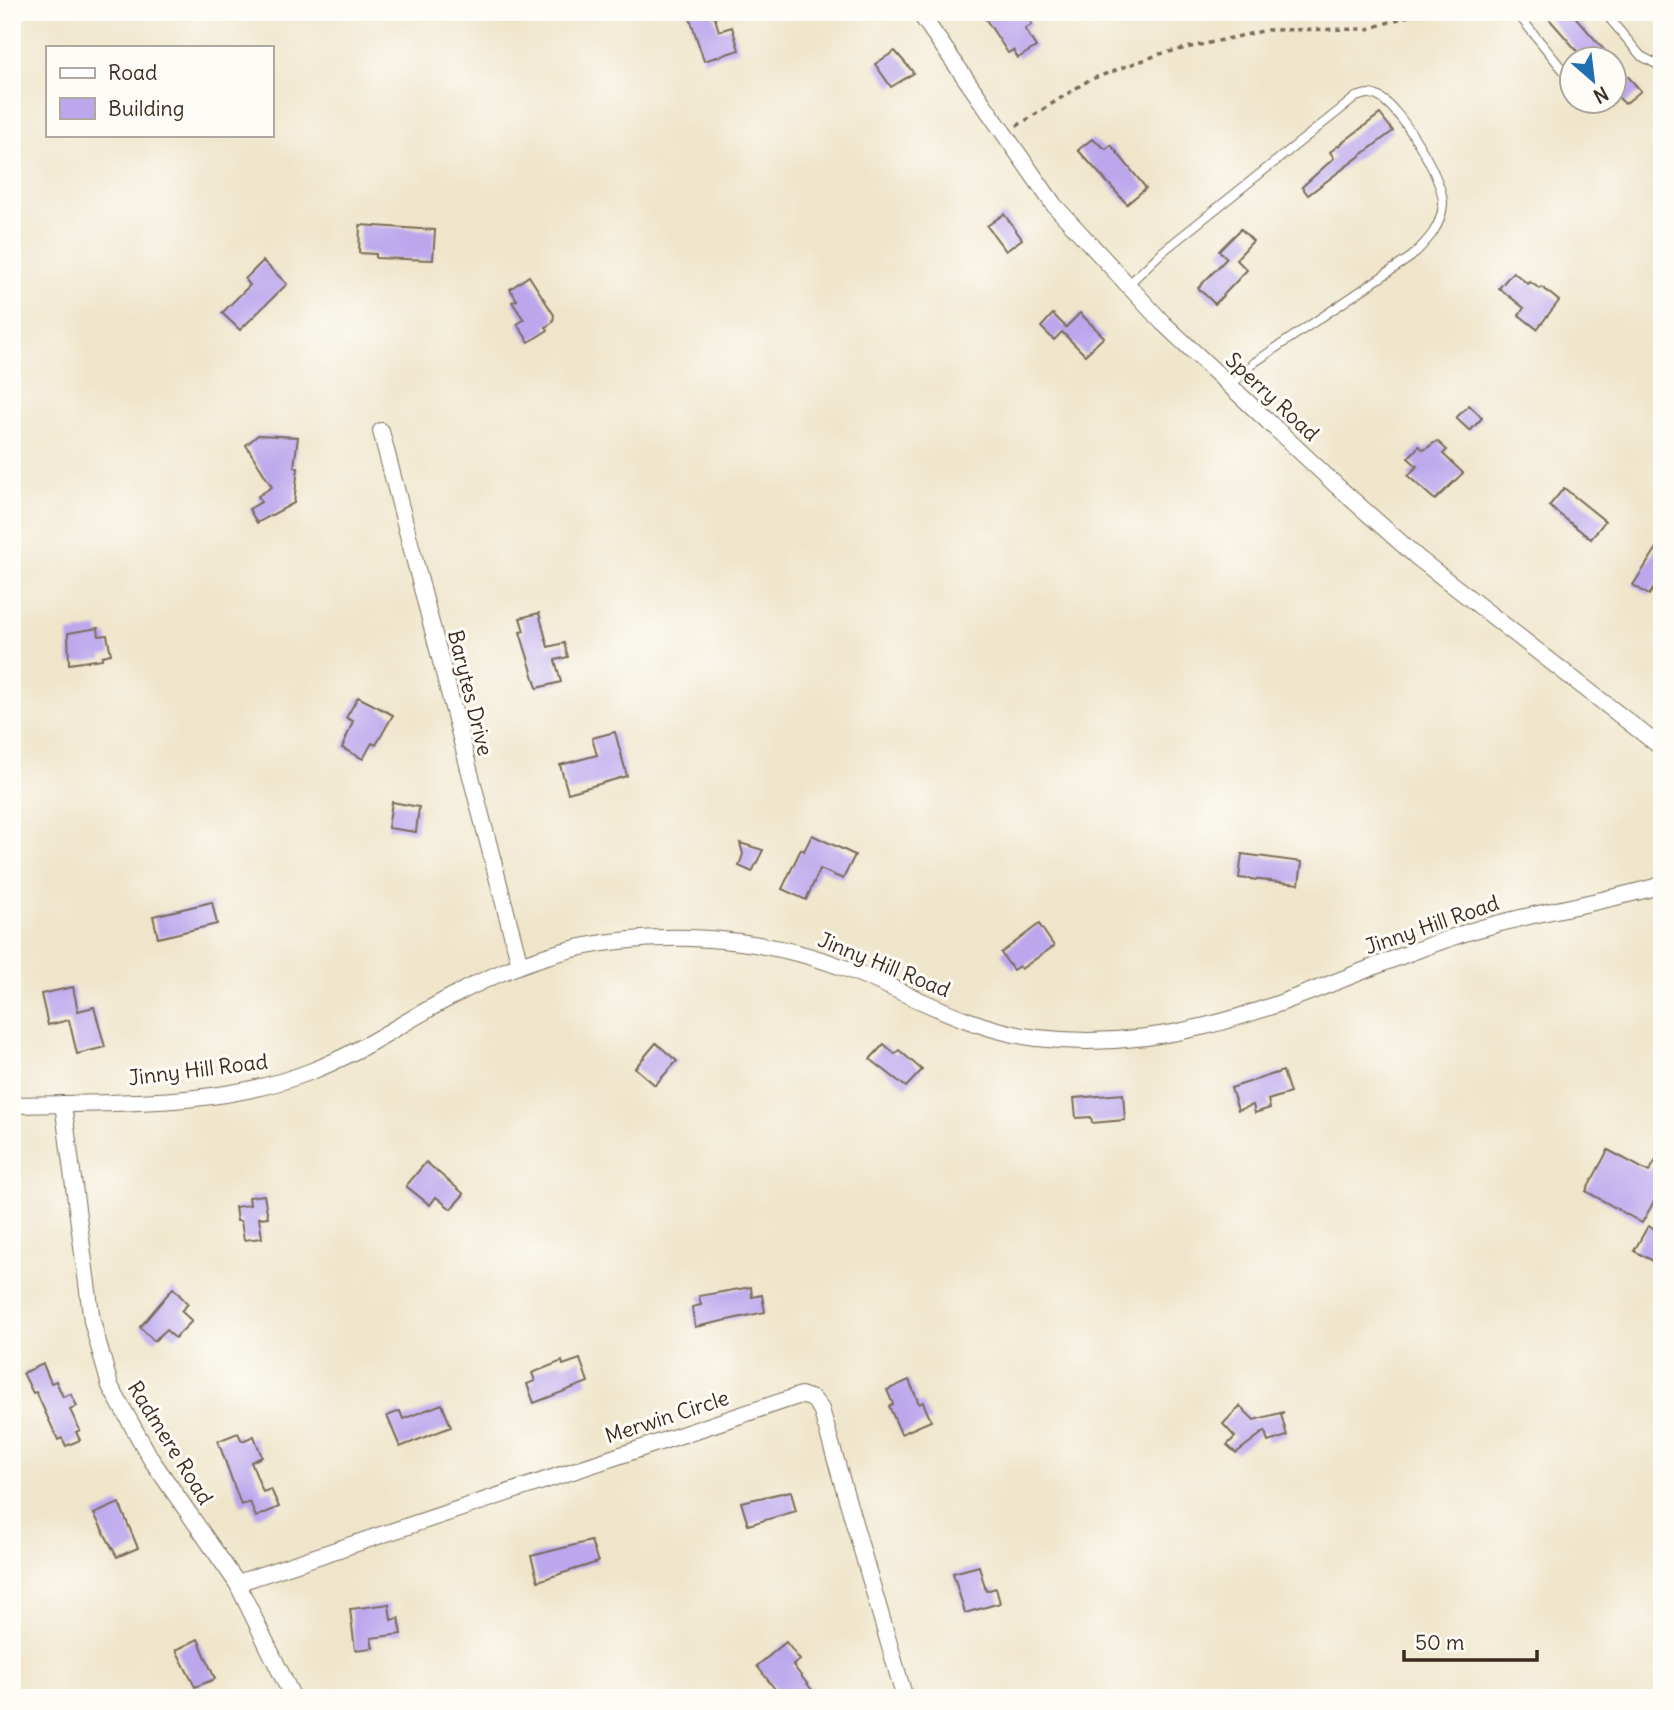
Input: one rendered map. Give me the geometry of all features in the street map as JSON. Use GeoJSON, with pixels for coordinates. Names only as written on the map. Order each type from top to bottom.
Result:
{"type":"FeatureCollection","features":[{"type":"Feature","properties":{"kind":"street","name":"Sperry Road"},"geometry":{"type":"LineString","coordinates":[[919,12],[1003,136],[1079,234],[1127,286],[1230,386],[1418,558],[1662,748]]}},
{"type":"Feature","properties":{"kind":"street","name":"Barytes Drive"},"geometry":{"type":"LineString","coordinates":[[381,431],[520,965]]}},
{"type":"Feature","properties":{"kind":"street","name":"Jinny Hill Road"},"geometry":{"type":"LineString","coordinates":[[12,1105],[182,1098],[264,1086],[308,1073],[351,1055],[471,987],[520,965],[571,949],[662,937],[772,947],[816,958],[849,969],[948,1014],[993,1029],[1029,1037],[1073,1042],[1138,1040],[1196,1030],[1267,1010],[1401,957],[1507,920],[1662,885]]}},
{"type":"Feature","properties":{"kind":"street","name":"Radmere Road"},"geometry":{"type":"LineString","coordinates":[[63,1104],[92,1321],[110,1386],[151,1459],[237,1583],[293,1698]]}},
{"type":"Feature","properties":{"kind":"street","name":"Merwin Circle"},"geometry":{"type":"LineString","coordinates":[[237,1583],[801,1395],[813,1399],[821,1409],[903,1692],[901,1698]]}},
{"type":"Feature","properties":{"kind":"lane"},"geometry":{"type":"LineString","coordinates":[[1516,12],[1558,62]]}},
{"type":"Feature","properties":{"kind":"lane"},"geometry":{"type":"LineString","coordinates":[[1604,12],[1641,56],[1662,67]]}},
{"type":"Feature","properties":{"kind":"lane"},"geometry":{"type":"LineString","coordinates":[[1127,286],[1162,252],[1356,97],[1368,93],[1380,96],[1406,127],[1439,180],[1443,201],[1440,222],[1430,238],[1411,257],[1255,362],[1230,386]]}},
{"type":"Feature","properties":{"kind":"path"},"geometry":{"type":"LineString","coordinates":[[1003,136],[1088,80],[1160,54],[1267,30],[1368,29],[1421,12]]}},
{"type":"Feature","properties":{"kind":"building"},"geometry":{"type":"Polygon","coordinates":[[[688,12],[713,12],[719,31],[732,27],[739,50],[704,61],[688,12]]]}},
{"type":"Feature","properties":{"kind":"building"},"geometry":{"type":"Polygon","coordinates":[[[993,12],[1024,12],[1032,24],[1025,29],[1036,47],[1018,58],[1013,50],[1008,53],[985,18],[993,12]]]}},
{"type":"Feature","properties":{"kind":"building"},"geometry":{"type":"Polygon","coordinates":[[[1543,12],[1571,12],[1601,46],[1573,46],[1543,12]]]}},
{"type":"Feature","properties":{"kind":"building"},"geometry":{"type":"Polygon","coordinates":[[[895,51],[914,73],[891,87],[875,64],[895,51]]]}},
{"type":"Feature","properties":{"kind":"building"},"geometry":{"type":"Polygon","coordinates":[[[1628,77],[1641,91],[1628,102],[1628,77]]]}},
{"type":"Feature","properties":{"kind":"building"},"geometry":{"type":"Polygon","coordinates":[[[1380,114],[1393,131],[1308,195],[1302,187],[1334,158],[1330,152],[1380,114]]]}},
{"type":"Feature","properties":{"kind":"building"},"geometry":{"type":"Polygon","coordinates":[[[1092,139],[1106,149],[1111,145],[1146,188],[1127,204],[1078,150],[1092,139]]]}},
{"type":"Feature","properties":{"kind":"building"},"geometry":{"type":"Polygon","coordinates":[[[1004,214],[1022,239],[1006,251],[987,226],[1004,214]]]}},
{"type":"Feature","properties":{"kind":"building"},"geometry":{"type":"Polygon","coordinates":[[[360,225],[435,230],[433,260],[376,258],[376,254],[359,253],[360,225]]]}},
{"type":"Feature","properties":{"kind":"building"},"geometry":{"type":"Polygon","coordinates":[[[1241,229],[1253,241],[1236,259],[1247,270],[1215,304],[1198,288],[1227,258],[1219,251],[1241,229]]]}},
{"type":"Feature","properties":{"kind":"building"},"geometry":{"type":"Polygon","coordinates":[[[263,261],[287,284],[240,330],[222,313],[250,285],[245,279],[263,261]]]}},
{"type":"Feature","properties":{"kind":"building"},"geometry":{"type":"Polygon","coordinates":[[[1513,272],[1528,284],[1530,282],[1540,289],[1542,287],[1559,301],[1537,329],[1519,315],[1524,308],[1499,288],[1513,272]]]}},
{"type":"Feature","properties":{"kind":"building"},"geometry":{"type":"Polygon","coordinates":[[[529,276],[554,315],[553,322],[546,327],[548,330],[529,342],[517,324],[524,320],[512,302],[517,300],[510,289],[529,276]]]}},
{"type":"Feature","properties":{"kind":"building"},"geometry":{"type":"Polygon","coordinates":[[[1080,313],[1104,337],[1085,355],[1062,332],[1054,340],[1041,327],[1053,314],[1066,327],[1080,313]]]}},
{"type":"Feature","properties":{"kind":"building"},"geometry":{"type":"Polygon","coordinates":[[[1469,405],[1482,418],[1470,431],[1456,418],[1469,405]]]}},
{"type":"Feature","properties":{"kind":"building"},"geometry":{"type":"Polygon","coordinates":[[[258,435],[298,437],[294,467],[298,468],[294,503],[257,523],[249,509],[261,502],[258,496],[272,487],[246,445],[258,435]]]}},
{"type":"Feature","properties":{"kind":"building"},"geometry":{"type":"Polygon","coordinates":[[[1437,441],[1447,450],[1443,454],[1463,473],[1435,500],[1408,476],[1417,466],[1408,458],[1419,446],[1424,450],[1437,441]]]}},
{"type":"Feature","properties":{"kind":"building"},"geometry":{"type":"Polygon","coordinates":[[[1564,488],[1605,521],[1591,539],[1549,506],[1564,488]]]}},
{"type":"Feature","properties":{"kind":"building"},"geometry":{"type":"Polygon","coordinates":[[[1662,540],[1662,576],[1649,595],[1633,585],[1662,540]]]}},
{"type":"Feature","properties":{"kind":"building"},"geometry":{"type":"Polygon","coordinates":[[[539,613],[548,647],[564,643],[568,657],[555,660],[561,682],[537,688],[520,632],[524,631],[520,618],[539,613]]]}},
{"type":"Feature","properties":{"kind":"building"},"geometry":{"type":"Polygon","coordinates":[[[98,628],[99,636],[107,635],[111,654],[102,656],[102,659],[69,664],[68,633],[98,628]]]}},
{"type":"Feature","properties":{"kind":"building"},"geometry":{"type":"Polygon","coordinates":[[[358,697],[393,715],[376,745],[372,743],[363,759],[342,748],[353,721],[346,718],[358,697]]]}},
{"type":"Feature","properties":{"kind":"building"},"geometry":{"type":"Polygon","coordinates":[[[615,732],[627,776],[568,793],[560,765],[597,755],[592,738],[615,732]]]}},
{"type":"Feature","properties":{"kind":"building"},"geometry":{"type":"Polygon","coordinates":[[[392,802],[419,807],[416,832],[388,828],[392,802]]]}},
{"type":"Feature","properties":{"kind":"building"},"geometry":{"type":"Polygon","coordinates":[[[812,835],[855,855],[843,879],[820,869],[806,900],[782,889],[801,849],[804,851],[812,835]]]}},
{"type":"Feature","properties":{"kind":"building"},"geometry":{"type":"Polygon","coordinates":[[[740,843],[763,850],[752,872],[739,866],[743,854],[740,843]]]}},
{"type":"Feature","properties":{"kind":"building"},"geometry":{"type":"Polygon","coordinates":[[[1242,854],[1302,862],[1299,884],[1239,878],[1242,854]]]}},
{"type":"Feature","properties":{"kind":"building"},"geometry":{"type":"Polygon","coordinates":[[[212,902],[217,924],[158,938],[153,916],[212,902]]]}},
{"type":"Feature","properties":{"kind":"building"},"geometry":{"type":"Polygon","coordinates":[[[1039,924],[1054,946],[1021,969],[1019,966],[1013,970],[1001,953],[1039,924]]]}},
{"type":"Feature","properties":{"kind":"building"},"geometry":{"type":"Polygon","coordinates":[[[73,987],[78,1011],[94,1007],[105,1047],[77,1054],[69,1020],[48,1025],[41,994],[73,987]]]}},
{"type":"Feature","properties":{"kind":"building"},"geometry":{"type":"Polygon","coordinates":[[[656,1043],[677,1061],[655,1085],[635,1068],[656,1043]]]}},
{"type":"Feature","properties":{"kind":"building"},"geometry":{"type":"Polygon","coordinates":[[[884,1044],[895,1054],[899,1050],[922,1070],[906,1087],[870,1059],[884,1044]]]}},
{"type":"Feature","properties":{"kind":"building"},"geometry":{"type":"Polygon","coordinates":[[[1283,1071],[1290,1093],[1268,1100],[1270,1108],[1255,1113],[1253,1105],[1238,1110],[1231,1088],[1283,1071]]]}},
{"type":"Feature","properties":{"kind":"building"},"geometry":{"type":"Polygon","coordinates":[[[1123,1094],[1125,1120],[1092,1123],[1091,1117],[1076,1118],[1074,1098],[1123,1094]]]}},
{"type":"Feature","properties":{"kind":"building"},"geometry":{"type":"Polygon","coordinates":[[[1608,1150],[1649,1172],[1662,1150],[1662,1187],[1642,1223],[1586,1191],[1608,1150]]]}},
{"type":"Feature","properties":{"kind":"building"},"geometry":{"type":"Polygon","coordinates":[[[426,1162],[464,1194],[451,1209],[436,1197],[430,1205],[406,1186],[426,1162]]]}},
{"type":"Feature","properties":{"kind":"building"},"geometry":{"type":"Polygon","coordinates":[[[264,1195],[268,1217],[259,1218],[262,1238],[244,1240],[241,1221],[237,1221],[235,1207],[250,1205],[249,1197],[264,1195]]]}},
{"type":"Feature","properties":{"kind":"building"},"geometry":{"type":"Polygon","coordinates":[[[1648,1226],[1662,1233],[1662,1249],[1655,1262],[1634,1251],[1648,1226]]]}},
{"type":"Feature","properties":{"kind":"building"},"geometry":{"type":"Polygon","coordinates":[[[751,1287],[752,1297],[762,1295],[765,1312],[695,1327],[692,1307],[701,1305],[699,1296],[751,1287]]]}},
{"type":"Feature","properties":{"kind":"building"},"geometry":{"type":"Polygon","coordinates":[[[173,1288],[188,1304],[181,1311],[192,1321],[175,1338],[166,1330],[154,1341],[140,1327],[173,1288]]]}},
{"type":"Feature","properties":{"kind":"building"},"geometry":{"type":"Polygon","coordinates":[[[580,1359],[588,1382],[534,1403],[527,1384],[535,1381],[532,1373],[562,1361],[563,1365],[580,1359]]]}},
{"type":"Feature","properties":{"kind":"building"},"geometry":{"type":"Polygon","coordinates":[[[43,1364],[51,1383],[56,1381],[63,1397],[71,1394],[77,1406],[70,1410],[80,1430],[76,1432],[80,1440],[66,1446],[62,1438],[58,1440],[36,1392],[33,1393],[23,1373],[43,1364]]]}},
{"type":"Feature","properties":{"kind":"building"},"geometry":{"type":"Polygon","coordinates":[[[909,1380],[919,1404],[923,1402],[931,1421],[901,1434],[889,1406],[893,1404],[887,1390],[909,1380]]]}},
{"type":"Feature","properties":{"kind":"building"},"geometry":{"type":"Polygon","coordinates":[[[442,1404],[451,1427],[400,1447],[387,1416],[400,1411],[403,1419],[442,1404]]]}},
{"type":"Feature","properties":{"kind":"building"},"geometry":{"type":"Polygon","coordinates":[[[1240,1406],[1254,1420],[1284,1412],[1281,1414],[1287,1436],[1268,1442],[1265,1431],[1236,1453],[1227,1445],[1235,1437],[1223,1424],[1240,1406]]]}},
{"type":"Feature","properties":{"kind":"building"},"geometry":{"type":"Polygon","coordinates":[[[238,1433],[242,1441],[254,1436],[262,1457],[251,1462],[263,1492],[271,1489],[279,1507],[256,1517],[250,1502],[241,1505],[218,1441],[238,1433]]]}},
{"type":"Feature","properties":{"kind":"building"},"geometry":{"type":"Polygon","coordinates":[[[791,1491],[796,1511],[748,1525],[741,1502],[791,1491]]]}},
{"type":"Feature","properties":{"kind":"building"},"geometry":{"type":"Polygon","coordinates":[[[119,1503],[138,1548],[117,1557],[94,1514],[119,1503]]]}},
{"type":"Feature","properties":{"kind":"building"},"geometry":{"type":"Polygon","coordinates":[[[591,1541],[598,1562],[538,1581],[531,1556],[591,1541]]]}},
{"type":"Feature","properties":{"kind":"building"},"geometry":{"type":"Polygon","coordinates":[[[979,1566],[986,1591],[996,1588],[1000,1603],[965,1613],[953,1573],[979,1566]]]}},
{"type":"Feature","properties":{"kind":"building"},"geometry":{"type":"Polygon","coordinates":[[[389,1604],[391,1620],[399,1618],[402,1634],[371,1638],[373,1648],[355,1650],[350,1609],[389,1604]]]}},
{"type":"Feature","properties":{"kind":"building"},"geometry":{"type":"Polygon","coordinates":[[[198,1639],[215,1679],[195,1687],[176,1650],[198,1639]]]}},
{"type":"Feature","properties":{"kind":"building"},"geometry":{"type":"Polygon","coordinates":[[[786,1642],[800,1660],[793,1665],[818,1698],[782,1698],[757,1666],[786,1642]]]}}]}
